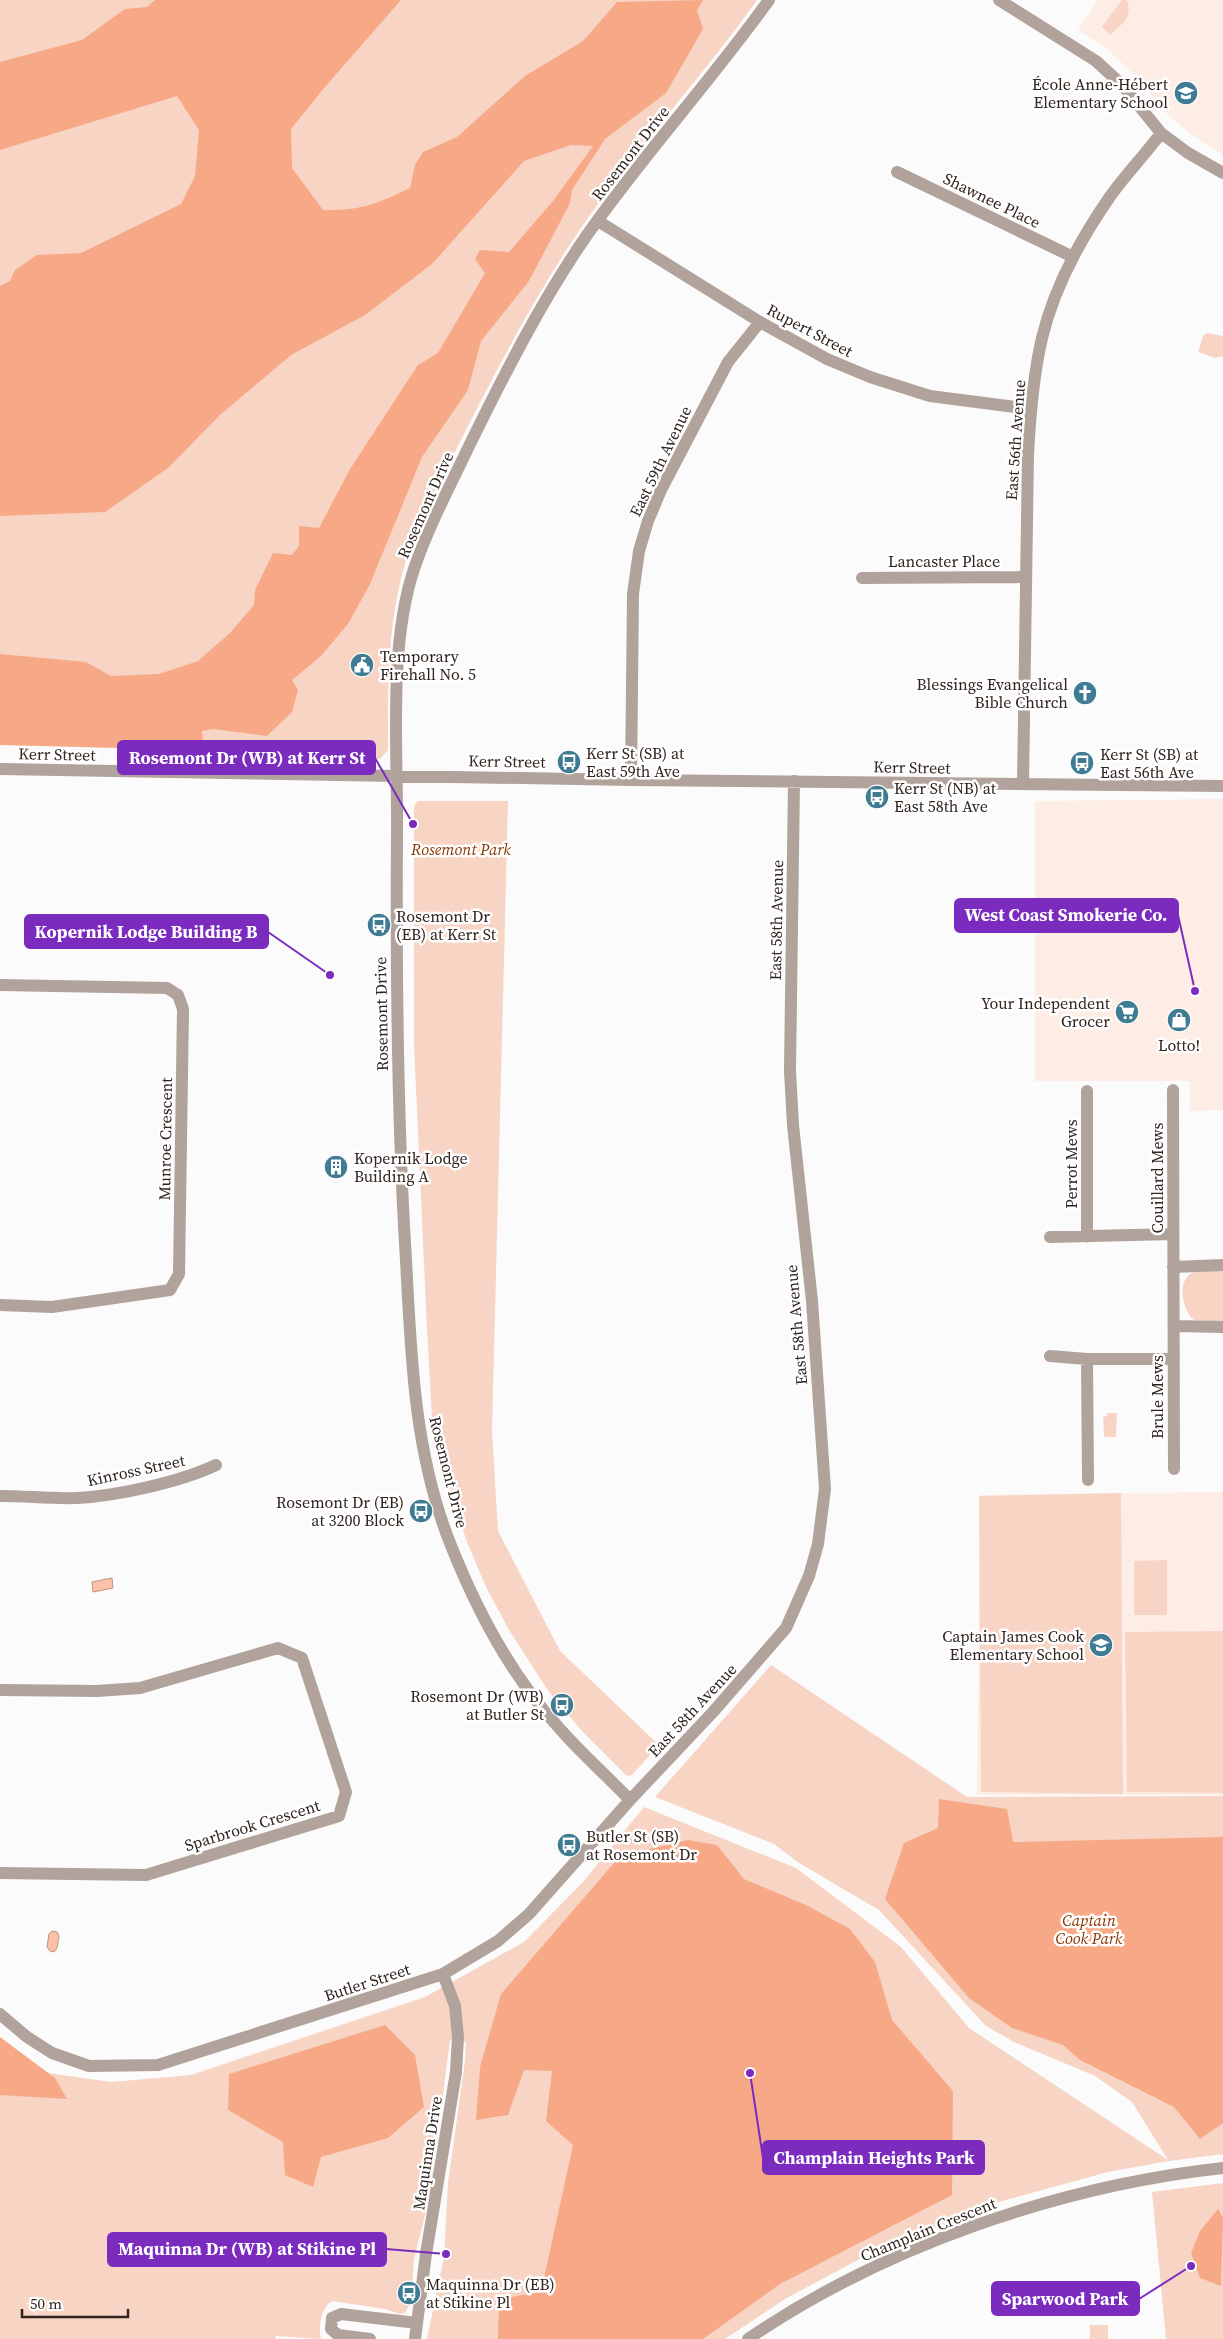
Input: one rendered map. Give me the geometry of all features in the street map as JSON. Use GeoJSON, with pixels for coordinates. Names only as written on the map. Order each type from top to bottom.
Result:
{"type":"FeatureCollection","features":[{"type":"Feature","properties":{"kind":"street","name":"Rosemont Drive"},"geometry":{"type":"LineString","coordinates":[[630,1800],[558,1728],[525,1685],[481,1615],[448,1538],[424,1458],[414,1392],[402,1206],[396,1018],[397,775],[401,627],[412,574],[422,546],[527,333],[551,290],[598,221],[768,0]]}},
{"type":"Feature","properties":{"kind":"street"},"geometry":{"type":"LineString","coordinates":[[999,0],[1096,61],[1122,85],[1161,133],[1188,153],[1223,173]]}},
{"type":"Feature","properties":{"kind":"street","name":"East 56th Avenue"},"geometry":{"type":"LineString","coordinates":[[1023,784],[1028,455],[1031,409],[1042,338],[1054,301],[1073,257],[1110,196],[1161,133]]}},
{"type":"Feature","properties":{"kind":"street","name":"Shawnee Place"},"geometry":{"type":"LineString","coordinates":[[897,172],[1073,257]]}},
{"type":"Feature","properties":{"kind":"street","name":"Rupert Street"},"geometry":{"type":"LineString","coordinates":[[598,221],[760,322],[828,360],[892,385],[930,396],[1031,409]]}},
{"type":"Feature","properties":{"kind":"street","name":"East 59th Avenue"},"geometry":{"type":"LineString","coordinates":[[631,780],[633,594],[644,536],[661,490],[728,362],[760,322]]}},
{"type":"Feature","properties":{"kind":"street","name":"Lancaster Place"},"geometry":{"type":"LineString","coordinates":[[862,578],[1026,577]]}},
{"type":"Feature","properties":{"kind":"street","name":"Kerr Street"},"geometry":{"type":"LineString","coordinates":[[0,769],[631,780],[1223,786]]}},
{"type":"Feature","properties":{"kind":"street","name":"East 58th Avenue"},"geometry":{"type":"LineString","coordinates":[[630,1800],[713,1712],[786,1628],[809,1576],[818,1544],[825,1489],[812,1301],[793,1126],[790,1071],[794,781]]}},
{"type":"Feature","properties":{"kind":"street","name":"Munroe Crescent"},"geometry":{"type":"LineString","coordinates":[[0,985],[167,988],[178,995],[183,1009],[179,1274],[170,1290],[52,1307],[0,1305]]}},
{"type":"Feature","properties":{"kind":"street","name":"Couillard Mews"},"geometry":{"type":"LineString","coordinates":[[1173,1090],[1174,1326]]}},
{"type":"Feature","properties":{"kind":"street","name":"Perrot Mews"},"geometry":{"type":"LineString","coordinates":[[1087,1091],[1087,1237]]}},
{"type":"Feature","properties":{"kind":"street"},"geometry":{"type":"LineString","coordinates":[[1050,1237],[1173,1234]]}},
{"type":"Feature","properties":{"kind":"street"},"geometry":{"type":"LineString","coordinates":[[1173,1267],[1223,1265]]}},
{"type":"Feature","properties":{"kind":"street"},"geometry":{"type":"LineString","coordinates":[[1174,1326],[1223,1327]]}},
{"type":"Feature","properties":{"kind":"street","name":"Brule Mews"},"geometry":{"type":"LineString","coordinates":[[1174,1326],[1174,1469]]}},
{"type":"Feature","properties":{"kind":"street"},"geometry":{"type":"LineString","coordinates":[[1050,1356],[1087,1359],[1174,1359]]}},
{"type":"Feature","properties":{"kind":"street"},"geometry":{"type":"LineString","coordinates":[[1087,1359],[1088,1480]]}},
{"type":"Feature","properties":{"kind":"street","name":"Kinross Street"},"geometry":{"type":"LineString","coordinates":[[0,1496],[78,1498],[127,1491],[198,1473],[216,1465]]}},
{"type":"Feature","properties":{"kind":"street","name":"Sparbrook Crescent"},"geometry":{"type":"LineString","coordinates":[[0,1690],[97,1691],[140,1688],[278,1648],[302,1658],[346,1792],[339,1816],[146,1875],[0,1873]]}},
{"type":"Feature","properties":{"kind":"street","name":"Butler Street"},"geometry":{"type":"LineString","coordinates":[[0,2014],[27,2037],[52,2053],[88,2066],[158,2065],[444,1974],[498,1940],[529,1914],[630,1800]]}},
{"type":"Feature","properties":{"kind":"street","name":"Maquinna Drive"},"geometry":{"type":"LineString","coordinates":[[415,2339],[426,2254],[456,2072],[458,2037],[456,2014],[444,1974]]}},
{"type":"Feature","properties":{"kind":"street","name":"Champlain Crescent"},"geometry":{"type":"LineString","coordinates":[[748,2339],[765,2327],[861,2274],[924,2245],[989,2220],[1105,2189],[1223,2168]]}},
{"type":"Feature","properties":{"kind":"street"},"geometry":{"type":"LineString","coordinates":[[370,2339],[338,2335],[331,2328],[332,2318],[341,2314],[417,2323]]}},
{"type":"Feature","properties":{"kind":"shaded area","name":"École Anne-Hébert Elementary School"},"geometry":{"type":"Polygon","coordinates":[[[1098,0],[1223,0],[1223,155],[1192,135],[1165,112],[1133,74],[1107,49],[1078,30],[1098,0]]]}},
{"type":"Feature","properties":{"kind":"shaded area"},"geometry":{"type":"Polygon","coordinates":[[[1223,799],[1223,1110],[1190,1111],[1190,1081],[1035,1081],[1035,801],[1223,799]]]}},
{"type":"Feature","properties":{"kind":"shaded area","name":"Captain James Cook Elementary School"},"geometry":{"type":"Polygon","coordinates":[[[1223,1492],[1223,1795],[977,1795],[980,1495],[1223,1492]]]}},
{"type":"Feature","properties":{"kind":"shaded area"},"geometry":{"type":"Polygon","coordinates":[[[112,1578],[113,1588],[93,1592],[92,1582],[112,1578]]]}},
{"type":"Feature","properties":{"kind":"shaded area"},"geometry":{"type":"Polygon","coordinates":[[[52,1931],[57,1932],[59,1936],[57,1948],[54,1952],[50,1951],[47,1947],[49,1934],[52,1931]]]}},
{"type":"Feature","properties":{"kind":"green space"},"geometry":{"type":"Polygon","coordinates":[[[0,0],[757,0],[623,170],[581,228],[534,303],[505,355],[436,488],[419,525],[400,583],[390,645],[388,750],[380,759],[205,757],[204,750],[0,745],[0,0]]]}},
{"type":"Feature","properties":{"kind":"green space"},"geometry":{"type":"Polygon","coordinates":[[[155,0],[401,0],[291,129],[292,168],[323,210],[358,208],[410,188],[415,165],[423,152],[457,137],[525,76],[583,41],[617,2],[703,0],[697,10],[703,29],[666,93],[605,139],[572,190],[570,203],[529,281],[481,341],[468,390],[422,457],[370,584],[348,624],[321,656],[292,680],[298,690],[292,712],[267,736],[213,729],[202,731],[204,750],[0,745],[0,654],[86,662],[111,676],[159,674],[198,661],[230,633],[254,605],[255,590],[273,553],[292,555],[299,546],[299,526],[319,528],[350,469],[418,365],[438,353],[485,273],[475,259],[480,250],[509,252],[553,201],[593,146],[571,145],[524,161],[432,264],[365,315],[291,355],[220,415],[168,468],[105,512],[0,516],[0,286],[10,281],[15,270],[37,255],[81,253],[181,204],[195,176],[199,130],[177,96],[0,150],[0,62],[82,40],[125,9],[147,7],[155,0]]]}},
{"type":"Feature","properties":{"kind":"green space"},"geometry":{"type":"Polygon","coordinates":[[[1122,0],[1127,0],[1129,12],[1122,24],[1110,35],[1102,27],[1122,0]]]}},
{"type":"Feature","properties":{"kind":"green space"},"geometry":{"type":"Polygon","coordinates":[[[1207,333],[1223,336],[1223,356],[1215,358],[1198,352],[1203,336],[1207,333]]]}},
{"type":"Feature","properties":{"kind":"green space","name":"Rosemont Park"},"geometry":{"type":"Polygon","coordinates":[[[418,801],[508,801],[492,1431],[498,1531],[560,1651],[659,1745],[632,1775],[627,1776],[582,1731],[549,1692],[509,1630],[486,1587],[467,1542],[436,1440],[432,1418],[427,1329],[414,1045],[414,806],[418,801]]]}},
{"type":"Feature","properties":{"kind":"green space"},"geometry":{"type":"Polygon","coordinates":[[[1223,1270],[1223,1322],[1194,1320],[1186,1309],[1182,1294],[1185,1280],[1195,1272],[1223,1270]]]}},
{"type":"Feature","properties":{"kind":"green space"},"geometry":{"type":"Polygon","coordinates":[[[1107,1413],[1117,1413],[1116,1437],[1104,1437],[1103,1417],[1107,1416],[1107,1413]]]}},
{"type":"Feature","properties":{"kind":"green space"},"geometry":{"type":"Polygon","coordinates":[[[1121,1493],[1123,1794],[981,1792],[979,1496],[1121,1493]]]}},
{"type":"Feature","properties":{"kind":"green space"},"geometry":{"type":"Polygon","coordinates":[[[1167,1560],[1167,1615],[1134,1615],[1134,1561],[1167,1560]]]}},
{"type":"Feature","properties":{"kind":"green space"},"geometry":{"type":"Polygon","coordinates":[[[1223,1631],[1223,1793],[1127,1792],[1125,1632],[1223,1631]]]}},
{"type":"Feature","properties":{"kind":"green space","name":"Captain Cook Park"},"geometry":{"type":"Polygon","coordinates":[[[771,1665],[967,1797],[1223,1796],[1223,2154],[1108,2172],[988,2205],[865,2256],[785,2299],[725,2339],[427,2339],[444,2257],[448,2183],[465,2061],[466,2042],[450,2040],[430,2195],[414,2259],[411,2302],[405,2313],[400,2314],[385,2309],[332,2301],[325,2308],[321,2318],[321,2339],[276,2336],[275,2339],[0,2339],[0,2044],[34,2071],[111,2082],[191,2075],[425,1997],[524,1942],[583,1882],[644,1807],[796,1868],[901,1947],[969,2028],[1168,2160],[1132,2102],[1095,2076],[1014,2042],[986,2026],[879,1910],[799,1863],[774,1844],[655,1797],[771,1665]]]}},
{"type":"Feature","properties":{"kind":"green space","name":"Captain Cook Park"},"geometry":{"type":"Polygon","coordinates":[[[939,1799],[1007,1809],[1013,1842],[1223,1837],[1223,2123],[1200,2139],[1174,2107],[1080,2060],[1063,2045],[1012,2028],[969,1998],[885,1899],[904,1843],[938,1828],[939,1799]]]}},
{"type":"Feature","properties":{"kind":"green space"},"geometry":{"type":"Polygon","coordinates":[[[688,1840],[717,1845],[744,1879],[808,1906],[850,1929],[875,1962],[892,2020],[953,2091],[952,2195],[780,2284],[703,2339],[498,2339],[499,2299],[541,2292],[573,2145],[546,2121],[552,2071],[524,2070],[508,2115],[476,2120],[480,2067],[501,1994],[620,1856],[688,1840]]]}},
{"type":"Feature","properties":{"kind":"green space"},"geometry":{"type":"Polygon","coordinates":[[[385,2025],[415,2055],[424,2107],[388,2138],[321,2157],[313,2187],[285,2175],[283,2142],[228,2110],[229,2074],[385,2025]]]}},
{"type":"Feature","properties":{"kind":"green space"},"geometry":{"type":"Polygon","coordinates":[[[0,2037],[55,2078],[67,2099],[0,2095],[0,2037]]]}},
{"type":"Feature","properties":{"kind":"green space"},"geometry":{"type":"Polygon","coordinates":[[[1223,2183],[1223,2339],[1166,2339],[1152,2192],[1223,2183]]]}},
{"type":"Feature","properties":{"kind":"green space"},"geometry":{"type":"Polygon","coordinates":[[[1218,2209],[1223,2218],[1221,2286],[1200,2278],[1191,2253],[1200,2231],[1218,2209]]]}},
{"type":"Feature","properties":{"kind":"green space"},"geometry":{"type":"Polygon","coordinates":[[[1090,2325],[1108,2325],[1108,2339],[1090,2339],[1090,2325]]]}},
{"type":"Feature","properties":{"kind":"place","name":"École Anne-Hébert Elementary School"},"geometry":{"type":"Point","coordinates":[1186,93]}},
{"type":"Feature","properties":{"kind":"place","name":"Temporary Firehall No. 5"},"geometry":{"type":"Point","coordinates":[362,665]}},
{"type":"Feature","properties":{"kind":"place","name":"Blessings Evangelical Bible Church"},"geometry":{"type":"Point","coordinates":[1085,693]}},
{"type":"Feature","properties":{"kind":"place","name":"Kerr St (SB) at East 59th Ave"},"geometry":{"type":"Point","coordinates":[569,762]}},
{"type":"Feature","properties":{"kind":"place","name":"Kerr St (SB) at East 56th Ave"},"geometry":{"type":"Point","coordinates":[1082,763]}},
{"type":"Feature","properties":{"kind":"place","name":"Kerr St (NB) at East 58th Ave"},"geometry":{"type":"Point","coordinates":[877,797]}},
{"type":"Feature","properties":{"kind":"place","name":"Rosemont Dr (WB) at Kerr St"},"geometry":{"type":"Point","coordinates":[413,824]}},
{"type":"Feature","properties":{"kind":"place","name":"Rosemont Dr (EB) at Kerr St"},"geometry":{"type":"Point","coordinates":[379,925]}},
{"type":"Feature","properties":{"kind":"place","name":"Kopernik Lodge Building B"},"geometry":{"type":"Point","coordinates":[330,975]}},
{"type":"Feature","properties":{"kind":"place","name":"West Coast Smokerie Co."},"geometry":{"type":"Point","coordinates":[1195,991]}},
{"type":"Feature","properties":{"kind":"place","name":"Your Independent Grocer"},"geometry":{"type":"Point","coordinates":[1127,1012]}},
{"type":"Feature","properties":{"kind":"place","name":"Lotto!"},"geometry":{"type":"Point","coordinates":[1179,1020]}},
{"type":"Feature","properties":{"kind":"place","name":"Kopernik Lodge Building A"},"geometry":{"type":"Point","coordinates":[336,1167]}},
{"type":"Feature","properties":{"kind":"place","name":"Rosemont Dr (EB) at 3200 Block"},"geometry":{"type":"Point","coordinates":[421,1511]}},
{"type":"Feature","properties":{"kind":"place","name":"Captain James Cook Elementary School"},"geometry":{"type":"Point","coordinates":[1101,1645]}},
{"type":"Feature","properties":{"kind":"place","name":"Rosemont Dr (WB) at Butler St"},"geometry":{"type":"Point","coordinates":[562,1705]}},
{"type":"Feature","properties":{"kind":"place","name":"Butler St (SB) at Rosemont Dr"},"geometry":{"type":"Point","coordinates":[569,1845]}},
{"type":"Feature","properties":{"kind":"place","name":"Champlain Heights Park"},"geometry":{"type":"Point","coordinates":[750,2073]}},
{"type":"Feature","properties":{"kind":"place","name":"Maquinna Dr (WB) at Stikine Pl"},"geometry":{"type":"Point","coordinates":[446,2254]}},
{"type":"Feature","properties":{"kind":"place","name":"Sparwood Park"},"geometry":{"type":"Point","coordinates":[1191,2266]}},
{"type":"Feature","properties":{"kind":"place","name":"Maquinna Dr (EB) at Stikine Pl"},"geometry":{"type":"Point","coordinates":[409,2293]}}]}
